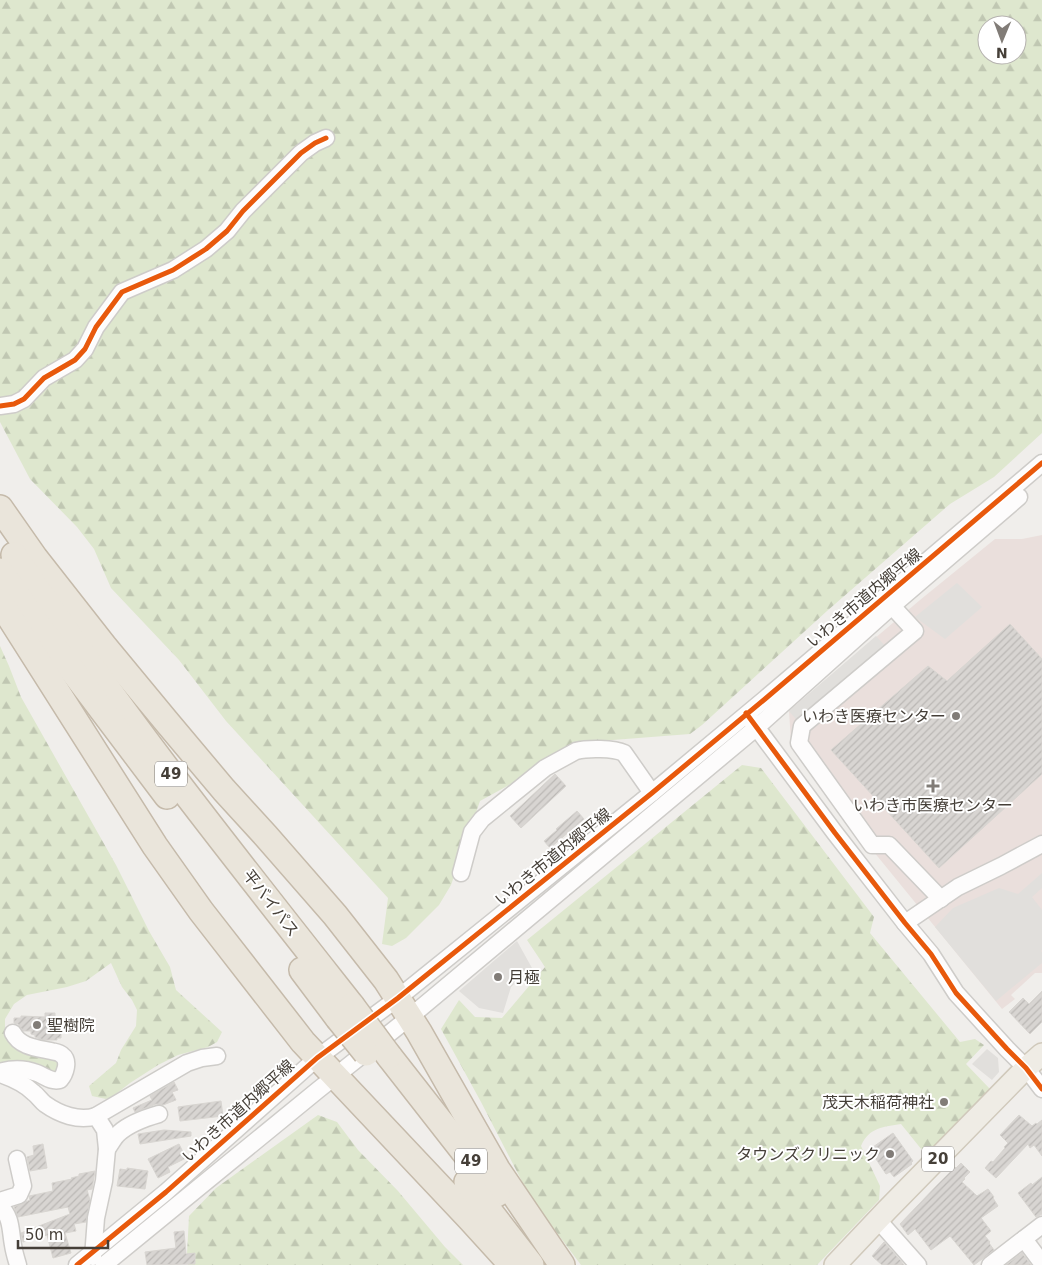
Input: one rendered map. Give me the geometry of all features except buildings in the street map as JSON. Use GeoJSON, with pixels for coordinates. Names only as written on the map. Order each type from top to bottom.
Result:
{"type":"FeatureCollection","features":[{"type":"Feature","properties":{"kind":"highway"},"geometry":{"type":"LineString","coordinates":[[0,508],[35,558],[104,646],[224,790],[335,915],[386,980],[451,1087],[497,1169],[562,1265]]}},
{"type":"Feature","properties":{"kind":"highway","name":"平バイパス"},"geometry":{"type":"LineString","coordinates":[[0,534],[55,616],[220,838],[345,1012]]}},
{"type":"Feature","properties":{"kind":"highway","name":"平バイパス"},"geometry":{"type":"LineString","coordinates":[[0,571],[96,703],[383,1061],[531,1265]]}},
{"type":"Feature","properties":{"kind":"highway"},"geometry":{"type":"LineString","coordinates":[[0,602],[155,846],[207,919],[303,1042],[512,1265]]}},
{"type":"Feature","properties":{"kind":"highway","name":"平バイパス"},"geometry":{"type":"LineString","coordinates":[[383,1061],[552,1265]]}},
{"type":"Feature","properties":{"kind":"main road","name":"20"},"geometry":{"type":"LineString","coordinates":[[835,1265],[1026,1068],[1042,1054]]}},
{"type":"Feature","properties":{"kind":"street"},"geometry":{"type":"LineString","coordinates":[[0,406],[14,404],[24,399],[44,378],[75,360],[85,349],[96,327],[122,292],[173,270],[211,244],[227,231],[243,211],[301,153],[326,138]]}},
{"type":"Feature","properties":{"kind":"street","name":"いわき市道内郷平線"},"geometry":{"type":"LineString","coordinates":[[104,1265],[336,1077],[404,1008],[652,793],[1042,463]]}},
{"type":"Feature","properties":{"kind":"street","name":"いわき市道内郷平線"},"geometry":{"type":"LineString","coordinates":[[77,1265],[93,1257],[318,1058],[404,1008],[757,727],[892,606],[1042,478]]}},
{"type":"Feature","properties":{"kind":"street"},"geometry":{"type":"LineString","coordinates":[[892,606],[915,631],[802,726],[799,743],[872,845],[889,845],[941,899]]}},
{"type":"Feature","properties":{"kind":"street"},"geometry":{"type":"LineString","coordinates":[[746,714],[823,817],[931,954],[956,993],[1026,1068],[1042,1089]]}},
{"type":"Feature","properties":{"kind":"street"},"geometry":{"type":"LineString","coordinates":[[461,873],[472,832],[482,819],[545,768],[576,751],[613,750],[624,753],[652,793]]}},
{"type":"Feature","properties":{"kind":"street"},"geometry":{"type":"LineString","coordinates":[[905,923],[958,887],[1042,844]]}},
{"type":"Feature","properties":{"kind":"street"},"geometry":{"type":"LineString","coordinates":[[0,1073],[14,1069],[26,1069],[54,1081],[60,1080],[65,1069],[65,1060],[62,1054],[27,1045],[16,1038],[13,1032]]}},
{"type":"Feature","properties":{"kind":"street"},"geometry":{"type":"LineString","coordinates":[[0,1073],[34,1092],[43,1103],[61,1113],[88,1119],[187,1063],[217,1056]]}},
{"type":"Feature","properties":{"kind":"street"},"geometry":{"type":"LineString","coordinates":[[107,1149],[118,1133],[135,1123],[159,1114]]}},
{"type":"Feature","properties":{"kind":"street"},"geometry":{"type":"LineString","coordinates":[[93,1257],[95,1224],[104,1182],[107,1149],[105,1130],[96,1116]]}},
{"type":"Feature","properties":{"kind":"street"},"geometry":{"type":"LineString","coordinates":[[0,1201],[19,1195],[23,1186],[17,1159]]}},
{"type":"Feature","properties":{"kind":"street"},"geometry":{"type":"LineString","coordinates":[[0,1206],[8,1215],[18,1265]]}},
{"type":"Feature","properties":{"kind":"street"},"geometry":{"type":"LineString","coordinates":[[878,1220],[918,1265]]}},
{"type":"Feature","properties":{"kind":"street"},"geometry":{"type":"LineString","coordinates":[[990,1265],[1042,1225]]}},
{"type":"Feature","properties":{"kind":"street"},"geometry":{"type":"LineString","coordinates":[[1024,1238],[1042,1263]]}},
{"type":"Feature","properties":{"kind":"shaded area","name":"いわき市医療センター"},"geometry":{"type":"Polygon","coordinates":[[[1042,535],[1042,973],[1035,973],[1011,995],[1015,999],[1002,1009],[856,830],[791,742],[789,711],[995,539],[1022,539],[1042,535]]]}},
{"type":"Feature","properties":{"kind":"shaded area"},"geometry":{"type":"Polygon","coordinates":[[[957,583],[982,607],[945,639],[915,617],[957,583]]]}},
{"type":"Feature","properties":{"kind":"shaded area"},"geometry":{"type":"Polygon","coordinates":[[[876,636],[886,647],[800,724],[789,711],[876,636]]]}},
{"type":"Feature","properties":{"kind":"shaded area"},"geometry":{"type":"Polygon","coordinates":[[[1042,873],[1042,888],[1032,897],[1042,910],[1042,963],[996,1001],[935,927],[953,908],[999,888],[1018,894],[1042,873]]]}},
{"type":"Feature","properties":{"kind":"shaded area","name":"月極"},"geometry":{"type":"Polygon","coordinates":[[[517,941],[532,968],[511,987],[503,1013],[479,1008],[459,991],[517,941]]]}},
{"type":"Feature","properties":{"kind":"shaded area"},"geometry":{"type":"Polygon","coordinates":[[[987,1049],[998,1058],[999,1072],[992,1080],[972,1064],[987,1049]]]}},
{"type":"Feature","properties":{"kind":"green space"},"geometry":{"type":"Polygon","coordinates":[[[0,0],[1042,0],[1042,433],[994,477],[950,504],[690,734],[587,742],[480,801],[451,885],[439,905],[406,938],[392,946],[382,944],[388,898],[226,721],[179,660],[111,588],[94,549],[77,527],[30,479],[0,422],[0,0]]]}},
{"type":"Feature","properties":{"kind":"green space"},"geometry":{"type":"Polygon","coordinates":[[[0,646],[21,697],[116,865],[149,931],[170,967],[176,990],[222,1032],[217,1042],[208,1047],[178,1055],[158,1065],[112,1097],[106,1099],[92,1096],[89,1086],[116,1063],[121,1050],[136,1026],[137,1010],[122,987],[111,963],[86,981],[27,995],[14,1004],[5,1019],[5,1033],[13,1045],[54,1060],[59,1064],[56,1075],[0,1067],[0,646]]]}},
{"type":"Feature","properties":{"kind":"green space"},"geometry":{"type":"Polygon","coordinates":[[[742,765],[761,768],[874,917],[870,933],[960,1042],[975,1039],[984,1045],[966,1064],[990,1089],[926,1155],[901,1124],[878,1129],[868,1135],[861,1146],[880,1186],[879,1200],[817,1265],[581,1265],[530,1197],[441,1029],[459,1000],[475,1017],[502,1018],[545,967],[527,940],[742,765]]]}},
{"type":"Feature","properties":{"kind":"green space"},"geometry":{"type":"Polygon","coordinates":[[[318,1115],[337,1122],[358,1150],[398,1191],[445,1247],[463,1265],[188,1265],[189,1216],[216,1188],[318,1115]]]}},
{"type":"Feature","properties":{"kind":"cycle path"},"geometry":{"type":"LineString","coordinates":[[0,406],[14,404],[24,399],[44,378],[75,360],[85,349],[96,327],[122,292],[173,270],[206,249],[227,231],[243,211],[301,153],[326,138]]}},
{"type":"Feature","properties":{"kind":"cycle path"},"geometry":{"type":"LineString","coordinates":[[77,1265],[166,1192],[317,1058],[398,998],[652,793],[1042,463]]}},
{"type":"Feature","properties":{"kind":"cycle path"},"geometry":{"type":"LineString","coordinates":[[746,713],[835,833],[931,954],[956,993],[1026,1068],[1042,1089]]}},
{"type":"Feature","properties":{"kind":"place","name":"いわき医療センター"},"geometry":{"type":"Point","coordinates":[956,716]}},
{"type":"Feature","properties":{"kind":"place","name":"いわき市医療センター"},"geometry":{"type":"Point","coordinates":[933,786]}},
{"type":"Feature","properties":{"kind":"place","name":"月極"},"geometry":{"type":"Point","coordinates":[498,977]}},
{"type":"Feature","properties":{"kind":"place","name":"聖樹院"},"geometry":{"type":"Point","coordinates":[37,1025]}},
{"type":"Feature","properties":{"kind":"place","name":"茂天木稲荷神社"},"geometry":{"type":"Point","coordinates":[944,1102]}},
{"type":"Feature","properties":{"kind":"place","name":"タウンズクリニック"},"geometry":{"type":"Point","coordinates":[890,1154]}}]}
